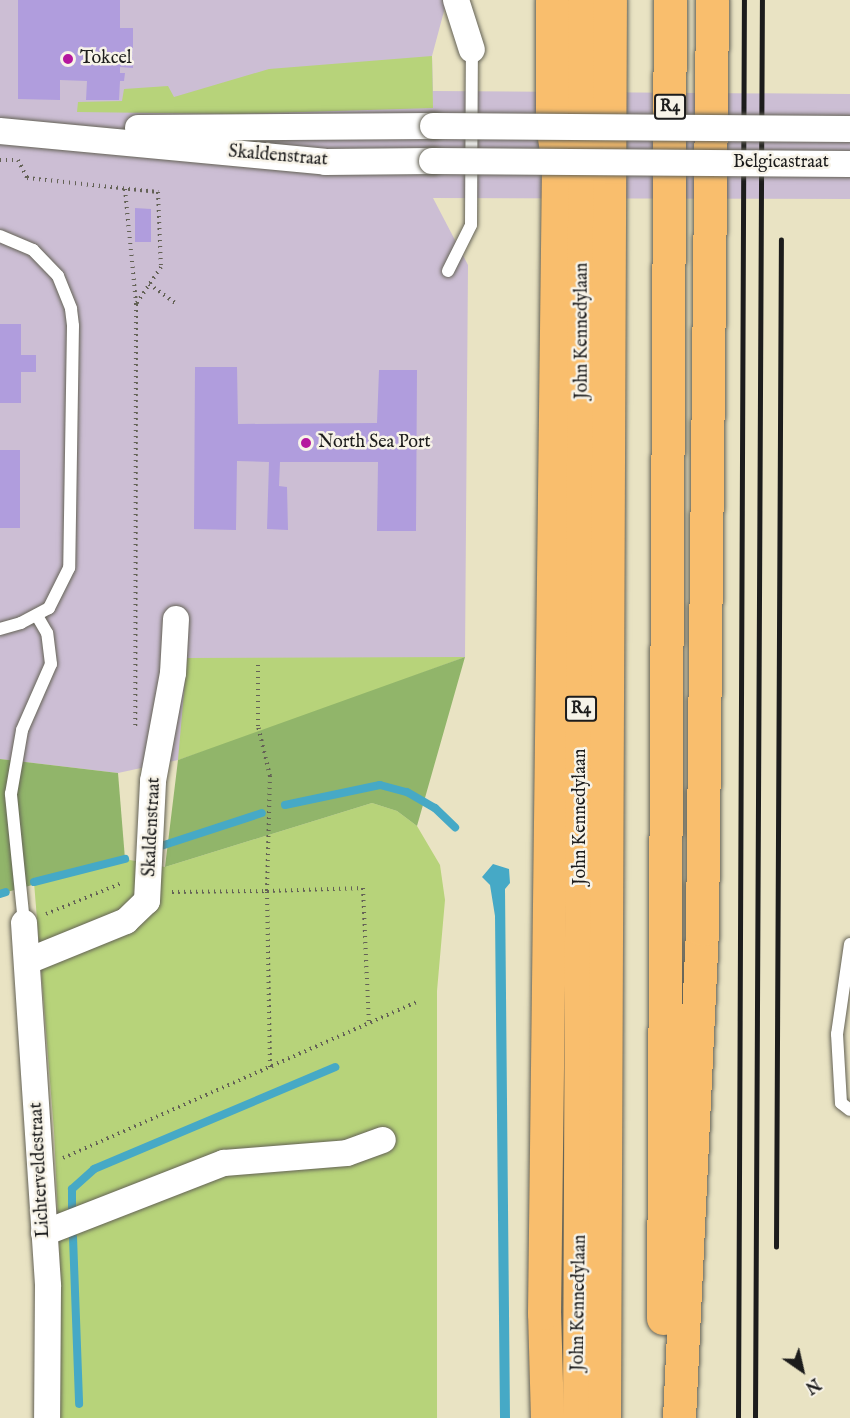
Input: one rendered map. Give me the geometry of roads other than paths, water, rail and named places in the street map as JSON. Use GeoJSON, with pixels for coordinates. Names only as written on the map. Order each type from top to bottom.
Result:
{"type":"FeatureCollection","features":[{"type":"Feature","properties":{"kind":"highway"},"geometry":{"type":"LineString","coordinates":[[547,1418],[544,1313],[552,933],[557,175],[552,127],[552,0]]}},
{"type":"Feature","properties":{"kind":"highway","name":"John Kennedylaan"},"geometry":{"type":"LineString","coordinates":[[579,1418],[582,1209],[585,0]]}},
{"type":"Feature","properties":{"kind":"highway","name":"John Kennedylaan"},"geometry":{"type":"LineString","coordinates":[[604,1418],[610,0]]}},
{"type":"Feature","properties":{"kind":"highway","name":"R4"},"geometry":{"type":"LineString","coordinates":[[662,1418],[670,0]]}},
{"type":"Feature","properties":{"kind":"highway","name":"R4"},"geometry":{"type":"LineString","coordinates":[[712,0],[712,128]]}},
{"type":"Feature","properties":{"kind":"highway"},"geometry":{"type":"LineString","coordinates":[[679,1418],[702,929],[712,128]]}},
{"type":"Feature","properties":{"kind":"highway"},"geometry":{"type":"LineString","coordinates":[[552,933],[563,1024],[566,1120],[582,1209]]}},
{"type":"Feature","properties":{"kind":"street"},"geometry":{"type":"LineString","coordinates":[[456,0],[471,50]]}},
{"type":"Feature","properties":{"kind":"street","name":"Skaldenstraat"},"geometry":{"type":"LineString","coordinates":[[0,130],[552,127]]}},
{"type":"Feature","properties":{"kind":"street","name":"Belgicastraat"},"geometry":{"type":"LineString","coordinates":[[552,127],[850,129]]}},
{"type":"Feature","properties":{"kind":"street","name":"Skaldenstraat"},"geometry":{"type":"LineString","coordinates":[[0,130],[325,162],[432,161],[557,175]]}},
{"type":"Feature","properties":{"kind":"street","name":"Belgicastraat"},"geometry":{"type":"LineString","coordinates":[[557,175],[711,163],[850,164]]}},
{"type":"Feature","properties":{"kind":"street","name":"Skaldenstraat"},"geometry":{"type":"LineString","coordinates":[[28,961],[126,921],[139,911],[150,892],[153,781],[173,673],[176,619]]}},
{"type":"Feature","properties":{"kind":"street","name":"Lichterveldestraat"},"geometry":{"type":"LineString","coordinates":[[24,923],[45,1233],[47,1418]]}},
{"type":"Feature","properties":{"kind":"street"},"geometry":{"type":"LineString","coordinates":[[45,1233],[224,1162],[347,1153],[383,1140]]}},
{"type":"Feature","properties":{"kind":"lane"},"geometry":{"type":"LineString","coordinates":[[448,271],[471,225],[471,50]]}},
{"type":"Feature","properties":{"kind":"lane"},"geometry":{"type":"LineString","coordinates":[[0,236],[18,242],[47,262],[58,276],[71,309],[69,568],[61,590],[49,608],[0,629]]}},
{"type":"Feature","properties":{"kind":"lane"},"geometry":{"type":"LineString","coordinates":[[24,923],[11,794],[22,730],[51,664],[47,633],[37,615]]}},
{"type":"Feature","properties":{"kind":"lane"},"geometry":{"type":"LineString","coordinates":[[850,944],[837,1034],[841,1103],[850,1110]]}},
{"type":"Feature","properties":{"kind":"water"},"geometry":{"type":"Polygon","coordinates":[[[493,864],[509,869],[510,883],[505,889],[510,1418],[500,1418],[495,916],[490,885],[482,877],[493,864]]]}},
{"type":"Feature","properties":{"kind":"waterway"},"geometry":{"type":"LineString","coordinates":[[285,805],[380,785],[407,792],[435,808],[455,827]]}},
{"type":"Feature","properties":{"kind":"waterway"},"geometry":{"type":"LineString","coordinates":[[161,846],[262,813]]}},
{"type":"Feature","properties":{"kind":"waterway"},"geometry":{"type":"LineString","coordinates":[[34,882],[125,859]]}},
{"type":"Feature","properties":{"kind":"waterway"},"geometry":{"type":"LineString","coordinates":[[0,894],[6,892]]}},
{"type":"Feature","properties":{"kind":"waterway"},"geometry":{"type":"LineString","coordinates":[[72,1210],[72,1189],[94,1169],[335,1067]]}},
{"type":"Feature","properties":{"kind":"waterway"},"geometry":{"type":"LineString","coordinates":[[73,1237],[79,1404]]}},
{"type":"Feature","properties":{"kind":"railway"},"geometry":{"type":"LineString","coordinates":[[738,1418],[744,0]]}},
{"type":"Feature","properties":{"kind":"railway"},"geometry":{"type":"LineString","coordinates":[[755,1418],[762,0]]}},
{"type":"Feature","properties":{"kind":"railway"},"geometry":{"type":"LineString","coordinates":[[776,1247],[781,240]]}},
{"type":"Feature","properties":{"kind":"place","name":"Tokcel"},"geometry":{"type":"Point","coordinates":[68,59]}},
{"type":"Feature","properties":{"kind":"place","name":"North Sea Port"},"geometry":{"type":"Point","coordinates":[306,443]}}]}
